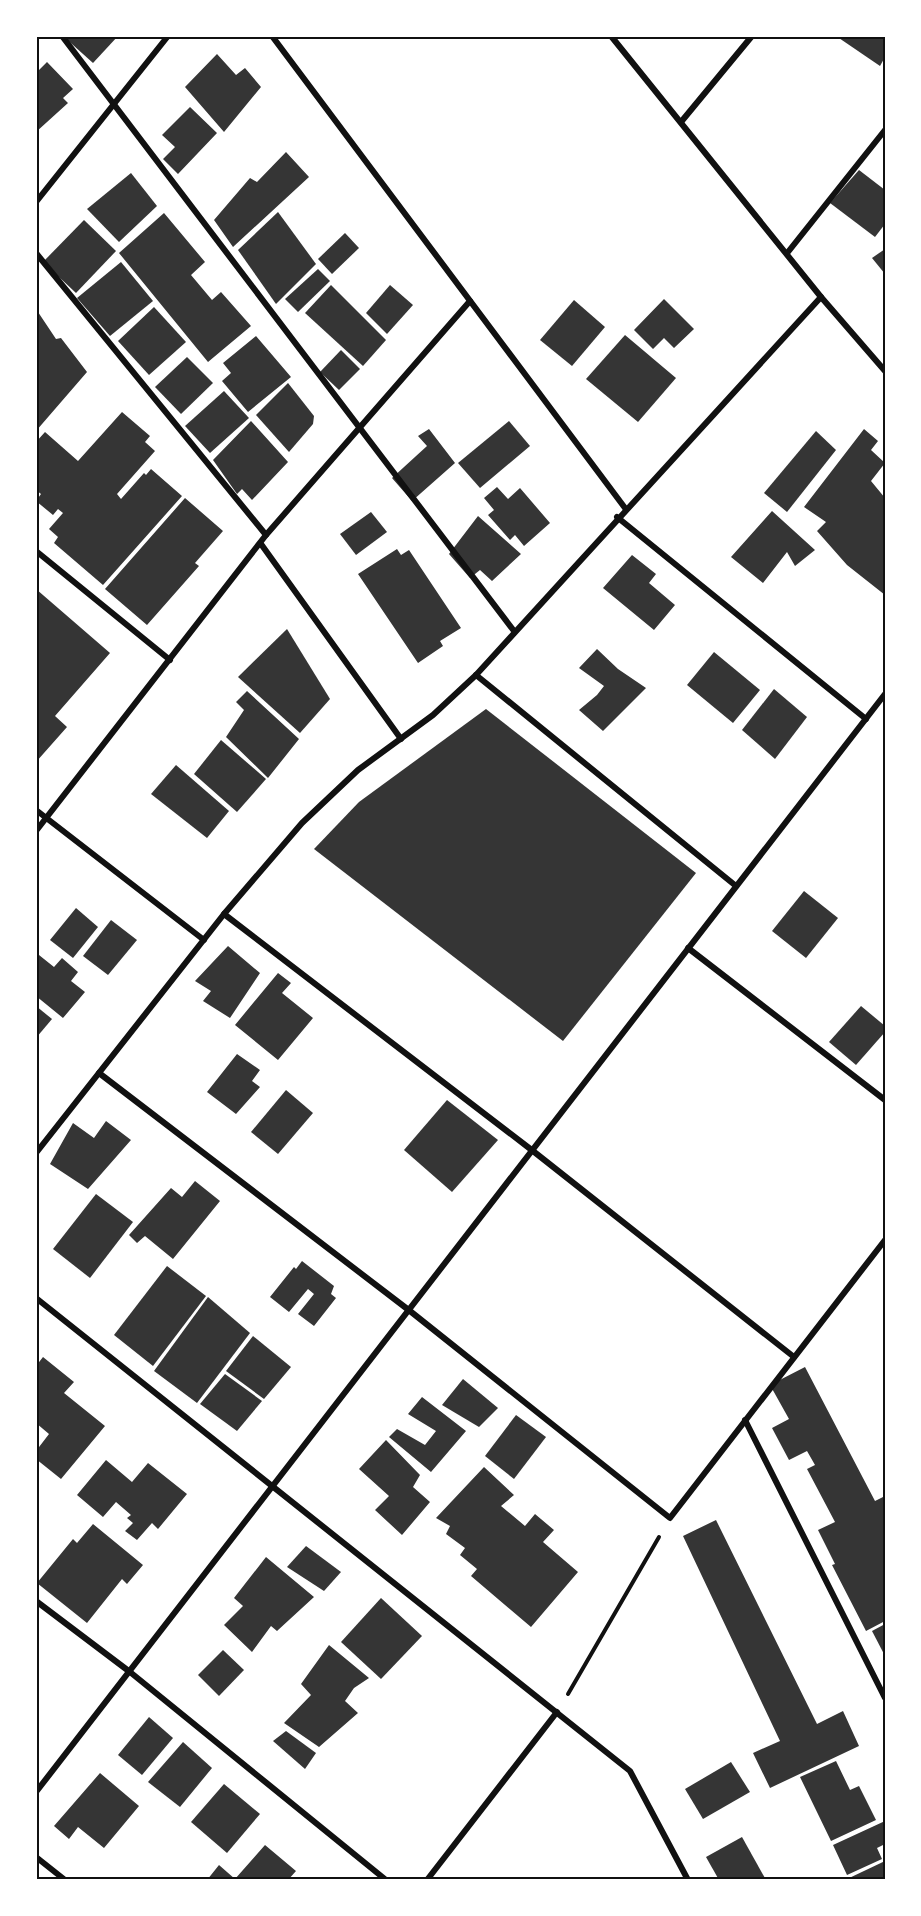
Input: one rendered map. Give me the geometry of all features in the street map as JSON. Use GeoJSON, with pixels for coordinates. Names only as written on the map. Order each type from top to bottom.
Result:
{"type":"FeatureCollection","features":[{"type":"Feature","properties":{"kind":"street"},"geometry":{"type":"LineString","coordinates":[[62,36],[358,429],[514,631]]}},
{"type":"Feature","properties":{"kind":"street"},"geometry":{"type":"LineString","coordinates":[[36,202],[168,36]]}},
{"type":"Feature","properties":{"kind":"street"},"geometry":{"type":"LineString","coordinates":[[272,36],[625,508]]}},
{"type":"Feature","properties":{"kind":"street"},"geometry":{"type":"LineString","coordinates":[[611,36],[788,252],[821,297],[885,371]]}},
{"type":"Feature","properties":{"kind":"street"},"geometry":{"type":"LineString","coordinates":[[681,123],[752,36]]}},
{"type":"Feature","properties":{"kind":"street"},"geometry":{"type":"LineString","coordinates":[[788,252],[885,130]]}},
{"type":"Feature","properties":{"kind":"street"},"geometry":{"type":"LineString","coordinates":[[36,253],[266,535]]}},
{"type":"Feature","properties":{"kind":"street"},"geometry":{"type":"LineString","coordinates":[[36,1153],[224,914],[302,823],[330,794],[433,715],[476,675],[625,508],[821,297]]}},
{"type":"Feature","properties":{"kind":"street"},"geometry":{"type":"LineString","coordinates":[[36,831],[266,535],[470,301]]}},
{"type":"Feature","properties":{"kind":"street"},"geometry":{"type":"LineString","coordinates":[[617,517],[866,719]]}},
{"type":"Feature","properties":{"kind":"street"},"geometry":{"type":"LineString","coordinates":[[261,544],[401,739]]}},
{"type":"Feature","properties":{"kind":"street"},"geometry":{"type":"LineString","coordinates":[[36,551],[170,660]]}},
{"type":"Feature","properties":{"kind":"street"},"geometry":{"type":"LineString","coordinates":[[476,675],[736,886]]}},
{"type":"Feature","properties":{"kind":"street"},"geometry":{"type":"LineString","coordinates":[[36,1792],[885,694]]}},
{"type":"Feature","properties":{"kind":"street"},"geometry":{"type":"LineString","coordinates":[[36,810],[204,940]]}},
{"type":"Feature","properties":{"kind":"street"},"geometry":{"type":"LineString","coordinates":[[224,914],[533,1151],[794,1356]]}},
{"type":"Feature","properties":{"kind":"street"},"geometry":{"type":"LineString","coordinates":[[688,948],[885,1100]]}},
{"type":"Feature","properties":{"kind":"street"},"geometry":{"type":"LineString","coordinates":[[99,1073],[410,1311],[670,1518],[885,1240]]}},
{"type":"Feature","properties":{"kind":"street"},"geometry":{"type":"LineString","coordinates":[[36,1298],[630,1772],[688,1880]]}},
{"type":"Feature","properties":{"kind":"street"},"geometry":{"type":"LineString","coordinates":[[745,1420],[885,1698]]}},
{"type":"Feature","properties":{"kind":"street"},"geometry":{"type":"LineString","coordinates":[[36,1600],[129,1672],[386,1880]]}},
{"type":"Feature","properties":{"kind":"street"},"geometry":{"type":"LineString","coordinates":[[427,1880],[557,1712]]}},
{"type":"Feature","properties":{"kind":"street"},"geometry":{"type":"LineString","coordinates":[[36,1857],[65,1880]]}},
{"type":"Feature","properties":{"kind":"path"},"geometry":{"type":"LineString","coordinates":[[557,1712],[670,1518]]}},
{"type":"Feature","properties":{"kind":"building"},"geometry":{"type":"Polygon","coordinates":[[[63,36],[118,36],[93,63],[63,36]]]}},
{"type":"Feature","properties":{"kind":"building"},"geometry":{"type":"Polygon","coordinates":[[[836,36],[885,36],[885,57],[880,66],[836,36]]]}},
{"type":"Feature","properties":{"kind":"building"},"geometry":{"type":"Polygon","coordinates":[[[217,54],[236,75],[245,68],[261,87],[224,132],[185,87],[217,54]]]}},
{"type":"Feature","properties":{"kind":"building"},"geometry":{"type":"Polygon","coordinates":[[[47,62],[73,89],[63,98],[68,103],[36,132],[36,73],[47,62]]]}},
{"type":"Feature","properties":{"kind":"building"},"geometry":{"type":"Polygon","coordinates":[[[190,107],[217,133],[178,174],[163,159],[175,147],[162,135],[190,107]]]}},
{"type":"Feature","properties":{"kind":"building"},"geometry":{"type":"Polygon","coordinates":[[[286,152],[309,177],[233,247],[214,220],[250,178],[257,182],[286,152]]]}},
{"type":"Feature","properties":{"kind":"building"},"geometry":{"type":"Polygon","coordinates":[[[859,170],[885,190],[885,224],[875,237],[830,203],[859,170]]]}},
{"type":"Feature","properties":{"kind":"building"},"geometry":{"type":"Polygon","coordinates":[[[131,173],[157,206],[119,242],[87,209],[131,173]]]}},
{"type":"Feature","properties":{"kind":"building"},"geometry":{"type":"Polygon","coordinates":[[[278,212],[316,264],[276,304],[238,250],[278,212]]]}},
{"type":"Feature","properties":{"kind":"building"},"geometry":{"type":"Polygon","coordinates":[[[164,213],[205,262],[191,275],[212,300],[221,292],[251,326],[208,362],[119,253],[164,213]]]}},
{"type":"Feature","properties":{"kind":"building"},"geometry":{"type":"Polygon","coordinates":[[[84,220],[116,251],[76,293],[43,262],[84,220]]]}},
{"type":"Feature","properties":{"kind":"building"},"geometry":{"type":"Polygon","coordinates":[[[345,233],[359,248],[332,274],[318,259],[345,233]]]}},
{"type":"Feature","properties":{"kind":"building"},"geometry":{"type":"Polygon","coordinates":[[[885,249],[885,274],[872,258],[885,249]]]}},
{"type":"Feature","properties":{"kind":"building"},"geometry":{"type":"Polygon","coordinates":[[[121,262],[153,301],[110,336],[77,298],[121,262]]]}},
{"type":"Feature","properties":{"kind":"building"},"geometry":{"type":"Polygon","coordinates":[[[318,269],[330,281],[298,312],[285,299],[318,269]]]}},
{"type":"Feature","properties":{"kind":"building"},"geometry":{"type":"Polygon","coordinates":[[[331,285],[386,340],[363,366],[305,313],[331,285]]]}},
{"type":"Feature","properties":{"kind":"building"},"geometry":{"type":"Polygon","coordinates":[[[390,285],[413,305],[387,334],[366,313],[390,285]]]}},
{"type":"Feature","properties":{"kind":"building"},"geometry":{"type":"Polygon","coordinates":[[[664,299],[694,329],[674,348],[664,338],[653,349],[634,330],[664,299]]]}},
{"type":"Feature","properties":{"kind":"building"},"geometry":{"type":"Polygon","coordinates":[[[574,300],[605,327],[572,366],[540,340],[574,300]]]}},
{"type":"Feature","properties":{"kind":"building"},"geometry":{"type":"Polygon","coordinates":[[[154,307],[186,342],[149,375],[118,341],[154,307]]]}},
{"type":"Feature","properties":{"kind":"building"},"geometry":{"type":"Polygon","coordinates":[[[36,309],[56,339],[61,338],[87,372],[36,431],[36,309]]]}},
{"type":"Feature","properties":{"kind":"building"},"geometry":{"type":"Polygon","coordinates":[[[625,335],[676,378],[638,422],[586,379],[625,335]]]}},
{"type":"Feature","properties":{"kind":"building"},"geometry":{"type":"Polygon","coordinates":[[[256,336],[291,377],[248,412],[222,381],[231,373],[223,363],[256,336]]]}},
{"type":"Feature","properties":{"kind":"building"},"geometry":{"type":"Polygon","coordinates":[[[341,350],[360,369],[339,390],[320,372],[341,350]]]}},
{"type":"Feature","properties":{"kind":"building"},"geometry":{"type":"Polygon","coordinates":[[[187,357],[213,383],[181,414],[155,387],[187,357]]]}},
{"type":"Feature","properties":{"kind":"building"},"geometry":{"type":"Polygon","coordinates":[[[288,383],[314,416],[313,424],[289,452],[256,415],[288,383]]]}},
{"type":"Feature","properties":{"kind":"building"},"geometry":{"type":"Polygon","coordinates":[[[224,391],[249,418],[210,453],[185,426],[224,391]]]}},
{"type":"Feature","properties":{"kind":"building"},"geometry":{"type":"Polygon","coordinates":[[[122,412],[150,436],[145,442],[155,451],[117,494],[121,499],[144,473],[146,475],[151,469],[182,496],[103,585],[54,543],[58,537],[49,529],[63,513],[58,509],[53,515],[36,501],[41,494],[36,490],[36,442],[45,432],[78,461],[122,412]]]}},
{"type":"Feature","properties":{"kind":"building"},"geometry":{"type":"Polygon","coordinates":[[[251,421],[288,462],[252,500],[242,489],[237,494],[213,460],[251,421]]]}},
{"type":"Feature","properties":{"kind":"building"},"geometry":{"type":"Polygon","coordinates":[[[509,421],[530,446],[480,488],[458,463],[509,421]]]}},
{"type":"Feature","properties":{"kind":"building"},"geometry":{"type":"Polygon","coordinates":[[[429,429],[455,463],[412,501],[392,478],[427,446],[418,436],[429,429]]]}},
{"type":"Feature","properties":{"kind":"building"},"geometry":{"type":"Polygon","coordinates":[[[864,429],[878,441],[871,450],[885,463],[871,481],[885,498],[885,595],[847,565],[817,531],[826,522],[804,507],[864,429]]]}},
{"type":"Feature","properties":{"kind":"building"},"geometry":{"type":"Polygon","coordinates":[[[816,431],[836,450],[787,512],[764,493],[816,431]]]}},
{"type":"Feature","properties":{"kind":"building"},"geometry":{"type":"Polygon","coordinates":[[[497,487],[508,499],[520,488],[550,523],[524,546],[515,535],[510,540],[488,515],[494,510],[484,498],[497,487]]]}},
{"type":"Feature","properties":{"kind":"building"},"geometry":{"type":"Polygon","coordinates":[[[185,498],[223,531],[195,563],[199,566],[147,625],[105,589],[185,498]]]}},
{"type":"Feature","properties":{"kind":"building"},"geometry":{"type":"Polygon","coordinates":[[[772,511],[815,550],[795,566],[787,552],[763,583],[731,557],[772,511]]]}},
{"type":"Feature","properties":{"kind":"building"},"geometry":{"type":"Polygon","coordinates":[[[371,512],[387,532],[356,555],[340,534],[371,512]]]}},
{"type":"Feature","properties":{"kind":"building"},"geometry":{"type":"Polygon","coordinates":[[[478,516],[521,554],[492,581],[480,570],[470,578],[449,554],[478,516]]]}},
{"type":"Feature","properties":{"kind":"building"},"geometry":{"type":"Polygon","coordinates":[[[397,549],[401,555],[409,550],[461,628],[440,641],[443,646],[418,663],[358,574],[397,549]]]}},
{"type":"Feature","properties":{"kind":"building"},"geometry":{"type":"Polygon","coordinates":[[[632,555],[656,574],[649,583],[675,605],[654,630],[603,588],[632,555]]]}},
{"type":"Feature","properties":{"kind":"building"},"geometry":{"type":"Polygon","coordinates":[[[36,589],[110,653],[55,716],[67,727],[36,762],[36,589]]]}},
{"type":"Feature","properties":{"kind":"building"},"geometry":{"type":"Polygon","coordinates":[[[287,629],[330,699],[300,733],[238,677],[287,629]]]}},
{"type":"Feature","properties":{"kind":"building"},"geometry":{"type":"Polygon","coordinates":[[[597,649],[618,669],[646,688],[603,731],[579,710],[604,686],[579,668],[597,649]]]}},
{"type":"Feature","properties":{"kind":"building"},"geometry":{"type":"Polygon","coordinates":[[[714,652],[760,690],[733,723],[687,685],[714,652]]]}},
{"type":"Feature","properties":{"kind":"building"},"geometry":{"type":"Polygon","coordinates":[[[774,689],[807,717],[775,759],[742,730],[774,689]]]}},
{"type":"Feature","properties":{"kind":"building"},"geometry":{"type":"Polygon","coordinates":[[[247,691],[299,739],[268,778],[226,737],[244,710],[236,702],[247,691]]]}},
{"type":"Feature","properties":{"kind":"building"},"geometry":{"type":"Polygon","coordinates":[[[486,709],[696,873],[563,1041],[314,849],[359,802],[486,709]]]}},
{"type":"Feature","properties":{"kind":"building"},"geometry":{"type":"Polygon","coordinates":[[[221,740],[266,779],[237,812],[194,774],[221,740]]]}},
{"type":"Feature","properties":{"kind":"building"},"geometry":{"type":"Polygon","coordinates":[[[176,765],[229,811],[207,838],[151,794],[176,765]]]}},
{"type":"Feature","properties":{"kind":"building"},"geometry":{"type":"Polygon","coordinates":[[[804,891],[838,918],[806,958],[772,931],[804,891]]]}},
{"type":"Feature","properties":{"kind":"building"},"geometry":{"type":"Polygon","coordinates":[[[76,908],[98,927],[73,958],[50,940],[76,908]]]}},
{"type":"Feature","properties":{"kind":"building"},"geometry":{"type":"Polygon","coordinates":[[[111,920],[137,940],[108,975],[83,956],[111,920]]]}},
{"type":"Feature","properties":{"kind":"building"},"geometry":{"type":"Polygon","coordinates":[[[228,946],[260,973],[230,1018],[203,1001],[211,991],[195,981],[228,946]]]}},
{"type":"Feature","properties":{"kind":"building"},"geometry":{"type":"Polygon","coordinates":[[[39,955],[54,967],[62,958],[78,972],[71,981],[85,992],[63,1018],[36,996],[36,959],[39,955]]]}},
{"type":"Feature","properties":{"kind":"building"},"geometry":{"type":"Polygon","coordinates":[[[278,973],[291,983],[282,993],[313,1018],[278,1060],[235,1025],[278,973]]]}},
{"type":"Feature","properties":{"kind":"building"},"geometry":{"type":"Polygon","coordinates":[[[36,1006],[52,1019],[36,1038],[36,1006]]]}},
{"type":"Feature","properties":{"kind":"building"},"geometry":{"type":"Polygon","coordinates":[[[861,1006],[885,1026],[885,1032],[856,1065],[829,1042],[861,1006]]]}},
{"type":"Feature","properties":{"kind":"building"},"geometry":{"type":"Polygon","coordinates":[[[237,1054],[260,1070],[252,1081],[260,1087],[236,1114],[207,1092],[237,1054]]]}},
{"type":"Feature","properties":{"kind":"building"},"geometry":{"type":"Polygon","coordinates":[[[286,1090],[313,1113],[278,1154],[251,1132],[286,1090]]]}},
{"type":"Feature","properties":{"kind":"building"},"geometry":{"type":"Polygon","coordinates":[[[447,1100],[498,1140],[452,1192],[404,1150],[447,1100]]]}},
{"type":"Feature","properties":{"kind":"building"},"geometry":{"type":"Polygon","coordinates":[[[106,1121],[131,1140],[88,1189],[50,1164],[73,1123],[94,1138],[106,1121]]]}},
{"type":"Feature","properties":{"kind":"building"},"geometry":{"type":"Polygon","coordinates":[[[195,1181],[220,1201],[173,1259],[145,1236],[137,1243],[129,1235],[171,1188],[182,1197],[195,1181]]]}},
{"type":"Feature","properties":{"kind":"building"},"geometry":{"type":"Polygon","coordinates":[[[96,1194],[133,1222],[90,1278],[53,1249],[96,1194]]]}},
{"type":"Feature","properties":{"kind":"building"},"geometry":{"type":"Polygon","coordinates":[[[302,1261],[334,1286],[331,1294],[336,1298],[314,1326],[298,1314],[314,1294],[308,1289],[289,1312],[270,1297],[294,1267],[296,1269],[302,1261]]]}},
{"type":"Feature","properties":{"kind":"building"},"geometry":{"type":"Polygon","coordinates":[[[167,1266],[206,1296],[153,1366],[114,1335],[167,1266]]]}},
{"type":"Feature","properties":{"kind":"building"},"geometry":{"type":"Polygon","coordinates":[[[208,1297],[250,1333],[197,1403],[154,1371],[208,1297]]]}},
{"type":"Feature","properties":{"kind":"building"},"geometry":{"type":"Polygon","coordinates":[[[253,1336],[291,1367],[264,1399],[226,1371],[253,1336]]]}},
{"type":"Feature","properties":{"kind":"building"},"geometry":{"type":"Polygon","coordinates":[[[43,1357],[74,1382],[64,1393],[105,1426],[61,1479],[36,1459],[36,1451],[49,1434],[36,1423],[36,1366],[43,1357]]]}},
{"type":"Feature","properties":{"kind":"building"},"geometry":{"type":"Polygon","coordinates":[[[805,1367],[875,1501],[885,1496],[885,1621],[866,1631],[832,1565],[835,1564],[818,1530],[835,1522],[807,1469],[815,1465],[807,1451],[789,1460],[772,1428],[789,1419],[770,1385],[805,1367]]]}},
{"type":"Feature","properties":{"kind":"building"},"geometry":{"type":"Polygon","coordinates":[[[225,1374],[262,1401],[237,1431],[200,1404],[225,1374]]]}},
{"type":"Feature","properties":{"kind":"building"},"geometry":{"type":"Polygon","coordinates":[[[463,1379],[498,1408],[479,1427],[442,1405],[463,1379]]]}},
{"type":"Feature","properties":{"kind":"building"},"geometry":{"type":"Polygon","coordinates":[[[422,1397],[466,1431],[431,1472],[389,1437],[397,1429],[425,1445],[436,1431],[408,1414],[422,1397]]]}},
{"type":"Feature","properties":{"kind":"building"},"geometry":{"type":"Polygon","coordinates":[[[516,1415],[546,1437],[514,1479],[485,1456],[516,1415]]]}},
{"type":"Feature","properties":{"kind":"building"},"geometry":{"type":"Polygon","coordinates":[[[386,1440],[420,1475],[413,1487],[430,1502],[402,1535],[375,1510],[389,1496],[359,1469],[386,1440]]]}},
{"type":"Feature","properties":{"kind":"building"},"geometry":{"type":"Polygon","coordinates":[[[106,1460],[132,1482],[148,1463],[187,1494],[158,1529],[152,1523],[137,1540],[125,1531],[133,1523],[127,1518],[131,1515],[116,1502],[103,1517],[77,1495],[106,1460]]]}},
{"type":"Feature","properties":{"kind":"building"},"geometry":{"type":"Polygon","coordinates":[[[484,1467],[514,1495],[501,1506],[525,1526],[535,1514],[554,1530],[543,1542],[578,1572],[531,1627],[471,1576],[477,1569],[460,1555],[465,1548],[446,1534],[450,1526],[436,1518],[484,1467]]]}},
{"type":"Feature","properties":{"kind":"building"},"geometry":{"type":"Polygon","coordinates":[[[716,1520],[817,1724],[843,1711],[859,1746],[770,1788],[753,1753],[780,1741],[683,1536],[716,1520]]]}},
{"type":"Feature","properties":{"kind":"building"},"geometry":{"type":"Polygon","coordinates":[[[93,1524],[143,1565],[127,1584],[122,1579],[87,1623],[37,1583],[73,1539],[77,1543],[93,1524]]]}},
{"type":"Feature","properties":{"kind":"building"},"geometry":{"type":"Polygon","coordinates":[[[306,1546],[341,1572],[324,1591],[287,1567],[306,1546]]]}},
{"type":"Feature","properties":{"kind":"building"},"geometry":{"type":"Polygon","coordinates":[[[266,1557],[314,1597],[277,1631],[271,1626],[252,1652],[224,1625],[243,1606],[234,1598],[266,1557]]]}},
{"type":"Feature","properties":{"kind":"building"},"geometry":{"type":"Polygon","coordinates":[[[381,1598],[422,1636],[381,1679],[341,1642],[381,1598]]]}},
{"type":"Feature","properties":{"kind":"building"},"geometry":{"type":"Polygon","coordinates":[[[885,1624],[885,1656],[872,1631],[885,1624]]]}},
{"type":"Feature","properties":{"kind":"building"},"geometry":{"type":"Polygon","coordinates":[[[329,1645],[369,1678],[354,1688],[345,1701],[358,1713],[319,1747],[284,1723],[311,1695],[301,1684],[329,1645]]]}},
{"type":"Feature","properties":{"kind":"building"},"geometry":{"type":"Polygon","coordinates":[[[223,1650],[244,1670],[219,1696],[198,1675],[223,1650]]]}},
{"type":"Feature","properties":{"kind":"building"},"geometry":{"type":"Polygon","coordinates":[[[149,1717],[173,1738],[142,1775],[118,1755],[149,1717]]]}},
{"type":"Feature","properties":{"kind":"building"},"geometry":{"type":"Polygon","coordinates":[[[286,1731],[316,1753],[305,1769],[273,1741],[286,1731]]]}},
{"type":"Feature","properties":{"kind":"building"},"geometry":{"type":"Polygon","coordinates":[[[183,1742],[212,1768],[180,1807],[148,1782],[183,1742]]]}},
{"type":"Feature","properties":{"kind":"building"},"geometry":{"type":"Polygon","coordinates":[[[836,1761],[850,1790],[859,1786],[876,1820],[831,1841],[800,1777],[836,1761]]]}},
{"type":"Feature","properties":{"kind":"building"},"geometry":{"type":"Polygon","coordinates":[[[731,1762],[750,1792],[703,1819],[685,1789],[731,1762]]]}},
{"type":"Feature","properties":{"kind":"building"},"geometry":{"type":"Polygon","coordinates":[[[100,1773],[139,1806],[104,1848],[78,1827],[69,1839],[54,1826],[100,1773]]]}},
{"type":"Feature","properties":{"kind":"building"},"geometry":{"type":"Polygon","coordinates":[[[224,1784],[260,1814],[227,1853],[191,1822],[224,1784]]]}},
{"type":"Feature","properties":{"kind":"building"},"geometry":{"type":"Polygon","coordinates":[[[885,1821],[885,1844],[877,1848],[882,1859],[847,1875],[833,1845],[885,1821]]]}},
{"type":"Feature","properties":{"kind":"building"},"geometry":{"type":"Polygon","coordinates":[[[742,1837],[766,1880],[719,1880],[706,1857],[742,1837]]]}},
{"type":"Feature","properties":{"kind":"building"},"geometry":{"type":"Polygon","coordinates":[[[265,1845],[296,1871],[288,1880],[207,1880],[219,1865],[235,1879],[265,1845]]]}},
{"type":"Feature","properties":{"kind":"building"},"geometry":{"type":"Polygon","coordinates":[[[885,1861],[885,1880],[845,1880],[885,1861]]]}}]}
